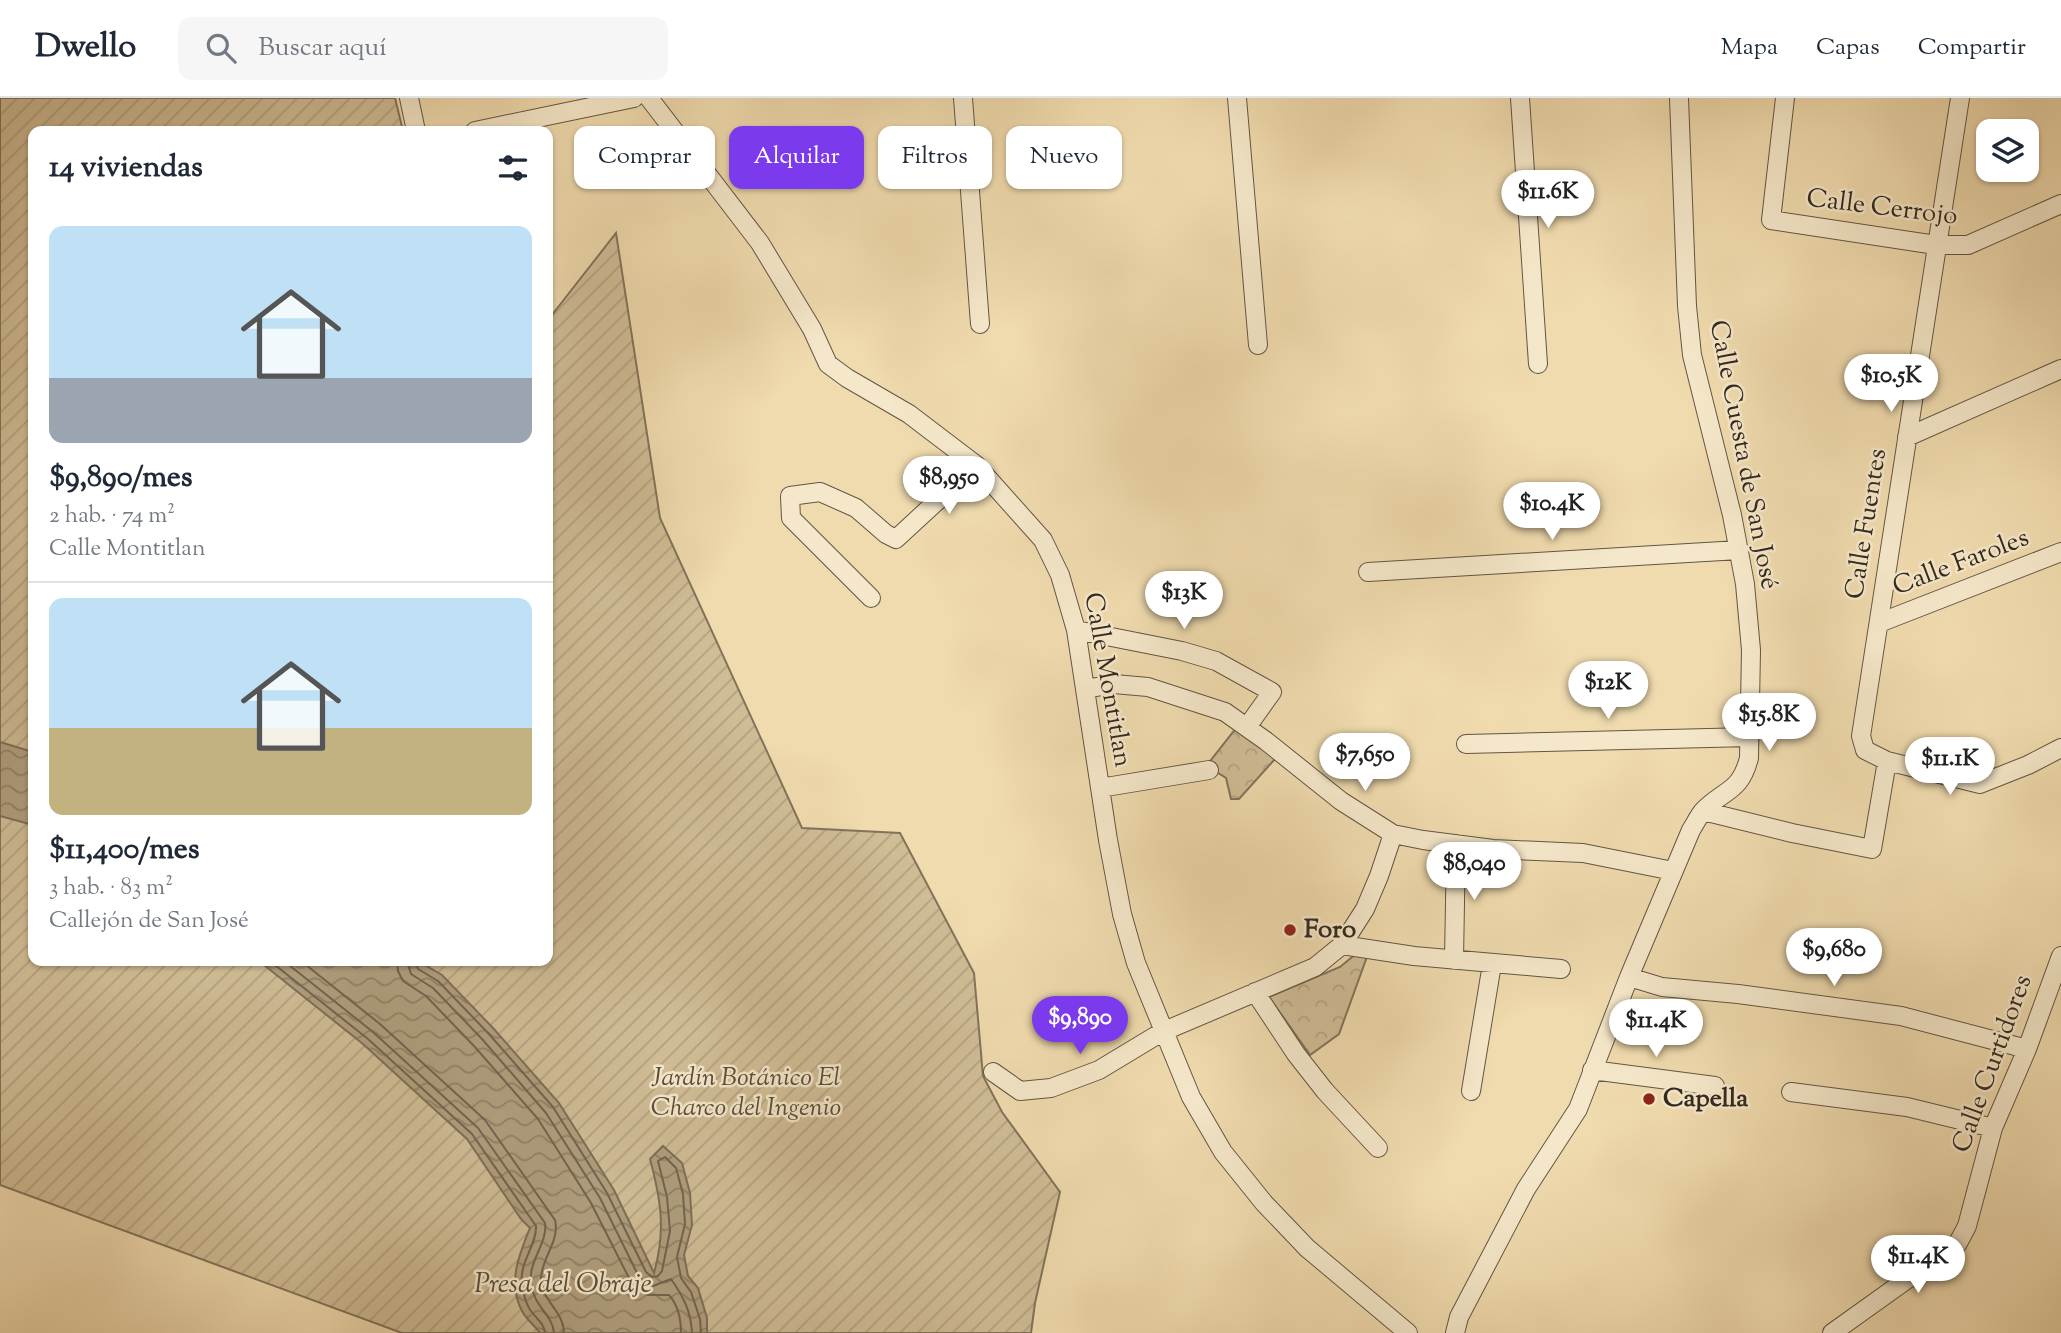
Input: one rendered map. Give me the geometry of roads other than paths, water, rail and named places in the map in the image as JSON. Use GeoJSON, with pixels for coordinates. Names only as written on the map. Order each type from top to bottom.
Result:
{"type":"FeatureCollection","features":[{"type":"Feature","properties":{"kind":"street"},"geometry":{"type":"LineString","coordinates":[[409,98],[415,126]]}},
{"type":"Feature","properties":{"kind":"street"},"geometry":{"type":"LineString","coordinates":[[499,126],[634,98]]}},
{"type":"Feature","properties":{"kind":"street","name":"Calle Montitlan"},"geometry":{"type":"LineString","coordinates":[[649,98],[761,243],[813,329],[828,364],[909,414],[976,465],[1043,540],[1060,575],[1076,631],[1122,914],[1136,963],[1162,1032],[1191,1097],[1223,1152],[1264,1203],[1307,1248],[1408,1333]]}},
{"type":"Feature","properties":{"kind":"street"},"geometry":{"type":"LineString","coordinates":[[963,98],[980,324]]}},
{"type":"Feature","properties":{"kind":"street"},"geometry":{"type":"LineString","coordinates":[[1237,98],[1258,345]]}},
{"type":"Feature","properties":{"kind":"street"},"geometry":{"type":"LineString","coordinates":[[1520,98],[1538,364]]}},
{"type":"Feature","properties":{"kind":"street","name":"Calle Cuesta de San José"},"geometry":{"type":"LineString","coordinates":[[1455,1333],[1459,1317],[1526,1189],[1578,1110],[1629,978],[1691,830],[1703,811],[1745,775],[1749,758],[1751,650],[1739,550],[1692,355],[1687,306],[1679,98]]}},
{"type":"Feature","properties":{"kind":"street","name":"Calle Cerrojo"},"geometry":{"type":"LineString","coordinates":[[1785,98],[1771,220],[1936,244],[1968,245],[2061,204]]}},
{"type":"Feature","properties":{"kind":"street","name":"Calle Fuentes"},"geometry":{"type":"LineString","coordinates":[[1960,98],[1861,736],[1865,750],[1887,761],[1980,784],[2028,765],[2061,748]]}},
{"type":"Feature","properties":{"kind":"street"},"geometry":{"type":"LineString","coordinates":[[1907,437],[2061,369]]}},
{"type":"Feature","properties":{"kind":"street"},"geometry":{"type":"LineString","coordinates":[[871,598],[791,518],[790,496],[820,492],[856,509],[896,539],[976,465]]}},
{"type":"Feature","properties":{"kind":"street"},"geometry":{"type":"LineString","coordinates":[[1368,572],[1739,550]]}},
{"type":"Feature","properties":{"kind":"street","name":"Calle Faroles"},"geometry":{"type":"LineString","coordinates":[[1879,623],[2061,552]]}},
{"type":"Feature","properties":{"kind":"street"},"geometry":{"type":"LineString","coordinates":[[1076,631],[1182,650],[1216,661],[1272,692],[1247,727]]}},
{"type":"Feature","properties":{"kind":"street"},"geometry":{"type":"LineString","coordinates":[[1086,689],[1114,684],[1148,687],[1225,712],[1341,801],[1392,834],[1456,844],[1583,853],[1672,872]]}},
{"type":"Feature","properties":{"kind":"street"},"geometry":{"type":"LineString","coordinates":[[1466,744],[1750,737]]}},
{"type":"Feature","properties":{"kind":"street"},"geometry":{"type":"LineString","coordinates":[[1703,811],[1872,849],[1887,761]]}},
{"type":"Feature","properties":{"kind":"street"},"geometry":{"type":"LineString","coordinates":[[1100,788],[1209,770]]}},
{"type":"Feature","properties":{"kind":"street"},"geometry":{"type":"LineString","coordinates":[[993,1072],[1020,1091],[1051,1088],[1099,1070],[1162,1032],[1315,967],[1342,945],[1365,909],[1380,876],[1392,834]]}},
{"type":"Feature","properties":{"kind":"street"},"geometry":{"type":"LineString","coordinates":[[1454,960],[1456,844]]}},
{"type":"Feature","properties":{"kind":"street"},"geometry":{"type":"LineString","coordinates":[[1342,945],[1454,960],[1561,969]]}},
{"type":"Feature","properties":{"kind":"street","name":"Calle Curtidores"},"geometry":{"type":"LineString","coordinates":[[1832,1333],[1958,1244],[1967,1226],[1993,1128],[2027,1049],[2061,956]]}},
{"type":"Feature","properties":{"kind":"street"},"geometry":{"type":"LineString","coordinates":[[1471,1091],[1492,964]]}},
{"type":"Feature","properties":{"kind":"street"},"geometry":{"type":"LineString","coordinates":[[1629,978],[1662,987],[1738,993],[1901,1016],[2027,1049]]}},
{"type":"Feature","properties":{"kind":"street"},"geometry":{"type":"LineString","coordinates":[[1255,992],[1296,1054],[1378,1148]]}},
{"type":"Feature","properties":{"kind":"street"},"geometry":{"type":"LineString","coordinates":[[1592,1070],[1715,1086]]}},
{"type":"Feature","properties":{"kind":"street"},"geometry":{"type":"LineString","coordinates":[[1791,1092],[1907,1107],[1993,1128]]}},
{"type":"Feature","properties":{"kind":"water"},"geometry":{"type":"Polygon","coordinates":[[[0,742],[28,750],[28,824],[0,816],[0,742]]]}},
{"type":"Feature","properties":{"kind":"water","name":"Presa del Obraje"},"geometry":{"type":"Polygon","coordinates":[[[265,966],[427,966],[442,975],[559,1103],[614,1190],[654,1273],[660,1243],[661,1216],[650,1159],[663,1146],[682,1163],[690,1193],[692,1225],[684,1255],[688,1276],[698,1288],[707,1318],[707,1333],[540,1333],[522,1311],[515,1290],[516,1269],[530,1228],[521,1219],[467,1139],[363,1044],[265,966]]]}},
{"type":"Feature","properties":{"kind":"place","name":"Foro"},"geometry":{"type":"Point","coordinates":[1290,930]}},
{"type":"Feature","properties":{"kind":"place","name":"Capella"},"geometry":{"type":"Point","coordinates":[1649,1099]}},
{"type":"Feature","properties":{"kind":"park label","name":"Jardín Botánico El Charco del Ingenio"},"geometry":{"type":"Point","coordinates":[746,1093]}}]}
